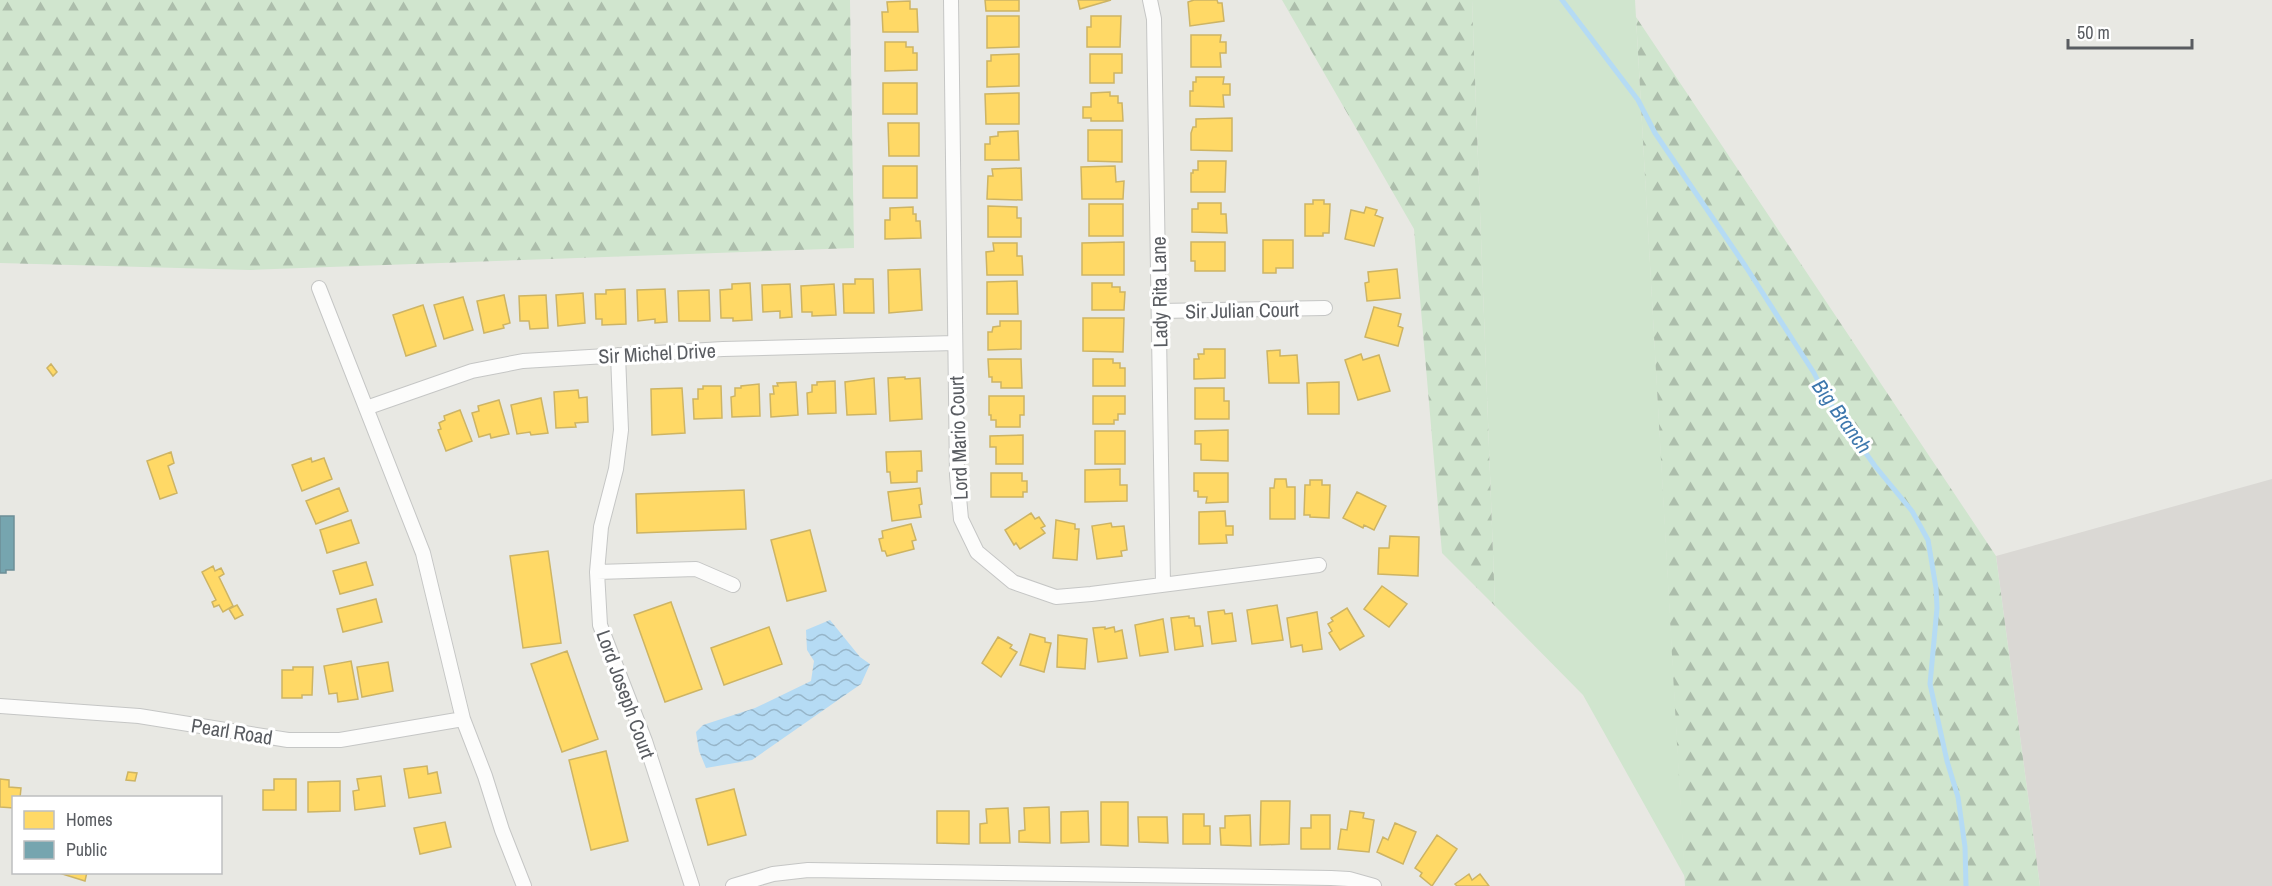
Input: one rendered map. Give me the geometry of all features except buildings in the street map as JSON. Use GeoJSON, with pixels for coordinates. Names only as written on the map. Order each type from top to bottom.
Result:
{"type":"FeatureCollection","features":[{"type":"Feature","properties":{"kind":"street","name":"Lord Mario Court"},"geometry":{"type":"LineString","coordinates":[[951,0],[957,476],[961,519],[977,552],[1013,582],[1056,597],[1319,565]]}},
{"type":"Feature","properties":{"kind":"street","name":"Lady Rita Lane"},"geometry":{"type":"LineString","coordinates":[[1150,0],[1154,19],[1163,585]]}},
{"type":"Feature","properties":{"kind":"street"},"geometry":{"type":"LineString","coordinates":[[319,288],[423,553],[463,719],[524,886]]}},
{"type":"Feature","properties":{"kind":"street","name":"Sir Julian Court"},"geometry":{"type":"LineString","coordinates":[[1160,311],[1325,308]]}},
{"type":"Feature","properties":{"kind":"street","name":"Sir Michel Drive"},"geometry":{"type":"LineString","coordinates":[[366,408],[472,371],[523,361],[746,349],[955,343]]}},
{"type":"Feature","properties":{"kind":"street","name":"Lord Joseph Court"},"geometry":{"type":"LineString","coordinates":[[618,355],[621,430],[616,469],[601,527],[597,572],[600,625],[645,741],[692,886]]}},
{"type":"Feature","properties":{"kind":"street"},"geometry":{"type":"LineString","coordinates":[[597,572],[696,569],[733,585]]}},
{"type":"Feature","properties":{"kind":"street","name":"Pearl Road"},"geometry":{"type":"LineString","coordinates":[[0,706],[139,716],[288,740],[340,740],[463,719]]}},
{"type":"Feature","properties":{"kind":"street"},"geometry":{"type":"LineString","coordinates":[[733,886],[773,874],[808,870],[1332,878],[1349,879],[1374,886]]}},
{"type":"Feature","properties":{"kind":"shaded area"},"geometry":{"type":"Polygon","coordinates":[[[2272,479],[2272,886],[2040,886],[1996,556],[2272,479]]]}},
{"type":"Feature","properties":{"kind":"green space"},"geometry":{"type":"Polygon","coordinates":[[[0,0],[850,0],[854,248],[250,270],[0,263],[0,0]]]}},
{"type":"Feature","properties":{"kind":"green space"},"geometry":{"type":"Polygon","coordinates":[[[1282,0],[1472,0],[1495,606],[1442,553],[1414,229],[1282,0]]]}},
{"type":"Feature","properties":{"kind":"green space"},"geometry":{"type":"Polygon","coordinates":[[[1472,0],[1635,0],[1685,877],[1583,695],[1495,606],[1472,0]]]}},
{"type":"Feature","properties":{"kind":"green space"},"geometry":{"type":"Polygon","coordinates":[[[1636,17],[1996,556],[2040,886],[1685,886],[1636,17]]]}},
{"type":"Feature","properties":{"kind":"water"},"geometry":{"type":"Polygon","coordinates":[[[830,620],[860,657],[870,664],[861,684],[752,760],[706,768],[699,751],[696,732],[703,725],[755,708],[811,681],[814,661],[807,650],[806,630],[830,620]]]}},
{"type":"Feature","properties":{"kind":"waterway","name":"Big Branch"},"geometry":{"type":"LineString","coordinates":[[1562,0],[1638,100],[1655,133],[1746,267],[1814,373],[1827,399],[1875,466],[1912,511],[1928,540],[1937,608],[1930,684],[1947,761],[1958,797],[1965,847],[1966,886]]}}]}
